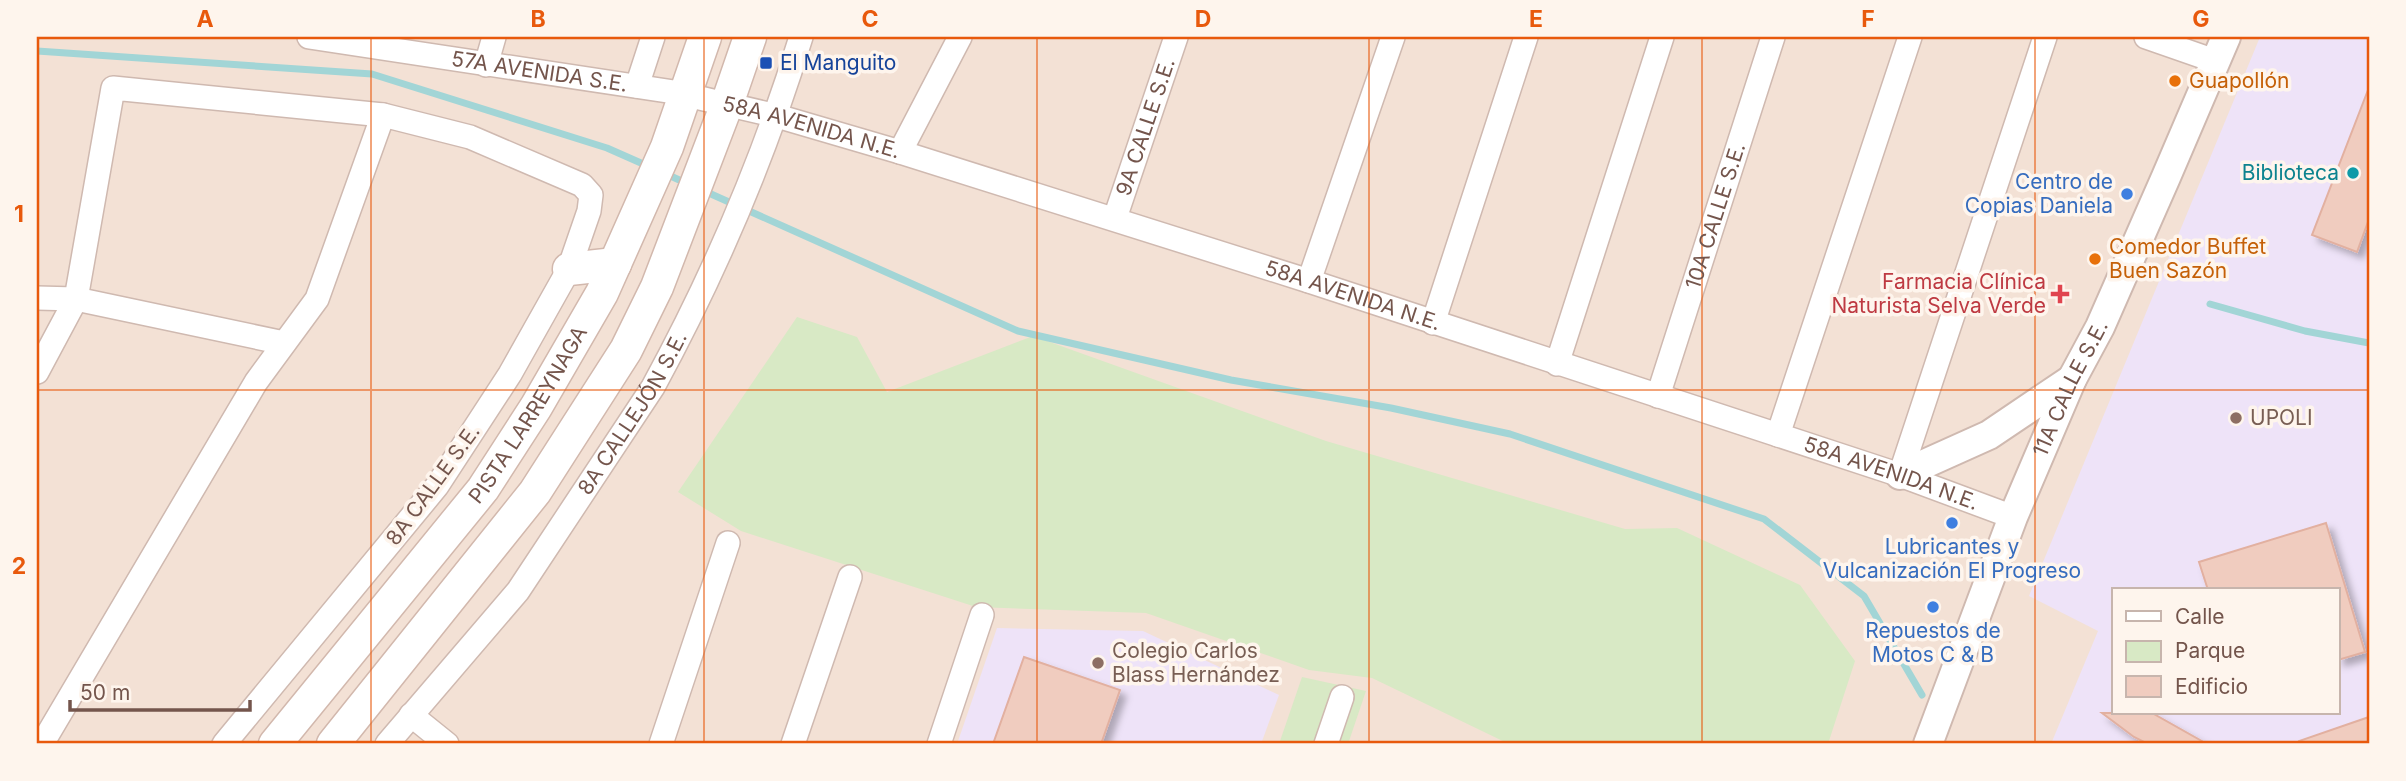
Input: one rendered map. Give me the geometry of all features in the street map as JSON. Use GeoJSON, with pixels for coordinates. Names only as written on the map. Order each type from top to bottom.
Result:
{"type":"FeatureCollection","features":[{"type":"Feature","properties":{"kind":"main road","name":"PISTA LARREYNAGA"},"geometry":{"type":"LineString","coordinates":[[275,744],[483,489],[536,407],[603,293],[667,147],[705,37]]}},
{"type":"Feature","properties":{"kind":"main road","name":"PISTA LARREYNAGA"},"geometry":{"type":"LineString","coordinates":[[333,744],[535,492],[626,350],[657,288],[750,37]]}},
{"type":"Feature","properties":{"kind":"main road"},"geometry":{"type":"LineString","coordinates":[[569,269],[615,264]]}},
{"type":"Feature","properties":{"kind":"street","name":"57A AVENIDA S.E."},"geometry":{"type":"LineString","coordinates":[[309,37],[686,95]]}},
{"type":"Feature","properties":{"kind":"street"},"geometry":{"type":"LineString","coordinates":[[486,65],[494,37]]}},
{"type":"Feature","properties":{"kind":"street"},"geometry":{"type":"LineString","coordinates":[[637,86],[653,37]]}},
{"type":"Feature","properties":{"kind":"street","name":"8A CALLEJÓN S.E."},"geometry":{"type":"LineString","coordinates":[[387,744],[518,590],[646,398],[671,354],[731,225],[776,116],[801,37]]}},
{"type":"Feature","properties":{"kind":"street"},"geometry":{"type":"LineString","coordinates":[[900,152],[960,37]]}},
{"type":"Feature","properties":{"kind":"street","name":"9A CALLE S.E."},"geometry":{"type":"LineString","coordinates":[[1115,218],[1176,37]]}},
{"type":"Feature","properties":{"kind":"street"},"geometry":{"type":"LineString","coordinates":[[1309,281],[1393,37]]}},
{"type":"Feature","properties":{"kind":"street"},"geometry":{"type":"LineString","coordinates":[[1433,323],[1526,37]]}},
{"type":"Feature","properties":{"kind":"street"},"geometry":{"type":"LineString","coordinates":[[1557,364],[1662,37]]}},
{"type":"Feature","properties":{"kind":"street","name":"10A CALLE S.E."},"geometry":{"type":"LineString","coordinates":[[1658,396],[1773,37]]}},
{"type":"Feature","properties":{"kind":"street"},"geometry":{"type":"LineString","coordinates":[[1778,435],[1910,37]]}},
{"type":"Feature","properties":{"kind":"street"},"geometry":{"type":"LineString","coordinates":[[1900,475],[2045,37]]}},
{"type":"Feature","properties":{"kind":"street"},"geometry":{"type":"LineString","coordinates":[[2146,37],[2220,49]]}},
{"type":"Feature","properties":{"kind":"street","name":"11A CALLE S.E."},"geometry":{"type":"LineString","coordinates":[[1928,744],[2013,517],[2072,379],[2099,327],[2179,148],[2220,49]]}},
{"type":"Feature","properties":{"kind":"street"},"geometry":{"type":"LineString","coordinates":[[37,372],[76,299],[113,88],[383,115],[317,299],[256,382],[42,744]]}},
{"type":"Feature","properties":{"kind":"street","name":"58A AVENIDA N.E."},"geometry":{"type":"LineString","coordinates":[[686,95],[776,116],[1115,218],[1900,475],[2013,517]]}},
{"type":"Feature","properties":{"kind":"street","name":"8A CALLE S.E."},"geometry":{"type":"LineString","coordinates":[[224,744],[437,486],[510,374],[569,269],[589,211],[591,195],[582,185],[470,137],[383,115]]}},
{"type":"Feature","properties":{"kind":"street"},"geometry":{"type":"LineString","coordinates":[[37,298],[76,299],[284,344]]}},
{"type":"Feature","properties":{"kind":"street"},"geometry":{"type":"LineString","coordinates":[[1900,475],[1989,435],[2072,379]]}},
{"type":"Feature","properties":{"kind":"street"},"geometry":{"type":"LineString","coordinates":[[661,744],[728,543]]}},
{"type":"Feature","properties":{"kind":"street"},"geometry":{"type":"LineString","coordinates":[[793,744],[850,578]]}},
{"type":"Feature","properties":{"kind":"street"},"geometry":{"type":"LineString","coordinates":[[939,744],[982,615]]}},
{"type":"Feature","properties":{"kind":"street"},"geometry":{"type":"LineString","coordinates":[[1326,744],[1342,698]]}},
{"type":"Feature","properties":{"kind":"street"},"geometry":{"type":"LineString","coordinates":[[411,715],[447,744]]}},
{"type":"Feature","properties":{"kind":"shaded area"},"geometry":{"type":"Polygon","coordinates":[[[37,37],[2369,37],[2369,744],[37,744],[37,37]]]}},
{"type":"Feature","properties":{"kind":"shaded area","name":"UPOLI"},"geometry":{"type":"Polygon","coordinates":[[[2260,37],[2369,37],[2369,744],[2051,744],[2098,631],[2029,596],[2260,37]]]}},
{"type":"Feature","properties":{"kind":"shaded area","name":"Colegio Carlos Blass Hernández"},"geometry":{"type":"Polygon","coordinates":[[[997,628],[1143,631],[1279,695],[1261,744],[957,744],[997,628]]]}},
{"type":"Feature","properties":{"kind":"green space"},"geometry":{"type":"Polygon","coordinates":[[[797,317],[857,337],[887,392],[1033,336],[1326,441],[1625,529],[1677,528],[1800,585],[1855,661],[1828,744],[1509,744],[1372,678],[1309,670],[1146,613],[976,607],[741,531],[678,492],[797,317]]]}},
{"type":"Feature","properties":{"kind":"green space"},"geometry":{"type":"Polygon","coordinates":[[[1302,677],[1366,691],[1348,744],[1279,744],[1302,677]]]}},
{"type":"Feature","properties":{"kind":"building","name":"Biblioteca"},"geometry":{"type":"Polygon","coordinates":[[[2368,90],[2369,219],[2357,252],[2312,235],[2368,90]]]}},
{"type":"Feature","properties":{"kind":"building"},"geometry":{"type":"Polygon","coordinates":[[[2326,523],[2365,652],[2340,659],[2340,588],[2207,588],[2199,562],[2326,523]]]}},
{"type":"Feature","properties":{"kind":"building"},"geometry":{"type":"Polygon","coordinates":[[[1024,657],[1120,690],[1101,744],[993,744],[1024,657]]]}},
{"type":"Feature","properties":{"kind":"building"},"geometry":{"type":"Polygon","coordinates":[[[2102,713],[2154,714],[2207,744],[2148,744],[2102,713]]]}},
{"type":"Feature","properties":{"kind":"building"},"geometry":{"type":"Polygon","coordinates":[[[2369,717],[2369,744],[2300,744],[2299,741],[2369,717]]]}},
{"type":"Feature","properties":{"kind":"waterway"},"geometry":{"type":"LineString","coordinates":[[37,51],[372,74],[607,148],[650,167]]}},
{"type":"Feature","properties":{"kind":"waterway"},"geometry":{"type":"LineString","coordinates":[[664,173],[688,184]]}},
{"type":"Feature","properties":{"kind":"waterway"},"geometry":{"type":"LineString","coordinates":[[702,190],[1018,331],[1231,380],[1391,408],[1510,434],[1764,519],[1864,596],[1922,695]]}},
{"type":"Feature","properties":{"kind":"waterway"},"geometry":{"type":"LineString","coordinates":[[2210,304],[2305,331],[2369,343]]}},
{"type":"Feature","properties":{"kind":"place","name":"El Manguito"},"geometry":{"type":"Point","coordinates":[766,63]}},
{"type":"Feature","properties":{"kind":"place","name":"Guapollón"},"geometry":{"type":"Point","coordinates":[2175,81]}},
{"type":"Feature","properties":{"kind":"place","name":"Biblioteca"},"geometry":{"type":"Point","coordinates":[2353,173]}},
{"type":"Feature","properties":{"kind":"place","name":"Centro de Copias Daniela"},"geometry":{"type":"Point","coordinates":[2127,194]}},
{"type":"Feature","properties":{"kind":"place","name":"Comedor Buffet Buen Sazón"},"geometry":{"type":"Point","coordinates":[2095,259]}},
{"type":"Feature","properties":{"kind":"place","name":"Farmacia Clínica Naturista Selva Verde"},"geometry":{"type":"Point","coordinates":[2060,294]}},
{"type":"Feature","properties":{"kind":"place","name":"UPOLI"},"geometry":{"type":"Point","coordinates":[2236,418]}},
{"type":"Feature","properties":{"kind":"place","name":"Lubricantes y Vulcanización El Progreso"},"geometry":{"type":"Point","coordinates":[1952,523]}},
{"type":"Feature","properties":{"kind":"place","name":"Repuestos de Motos C & B"},"geometry":{"type":"Point","coordinates":[1933,607]}},
{"type":"Feature","properties":{"kind":"place","name":"Colegio Carlos Blass Hernández"},"geometry":{"type":"Point","coordinates":[1098,663]}}]}
